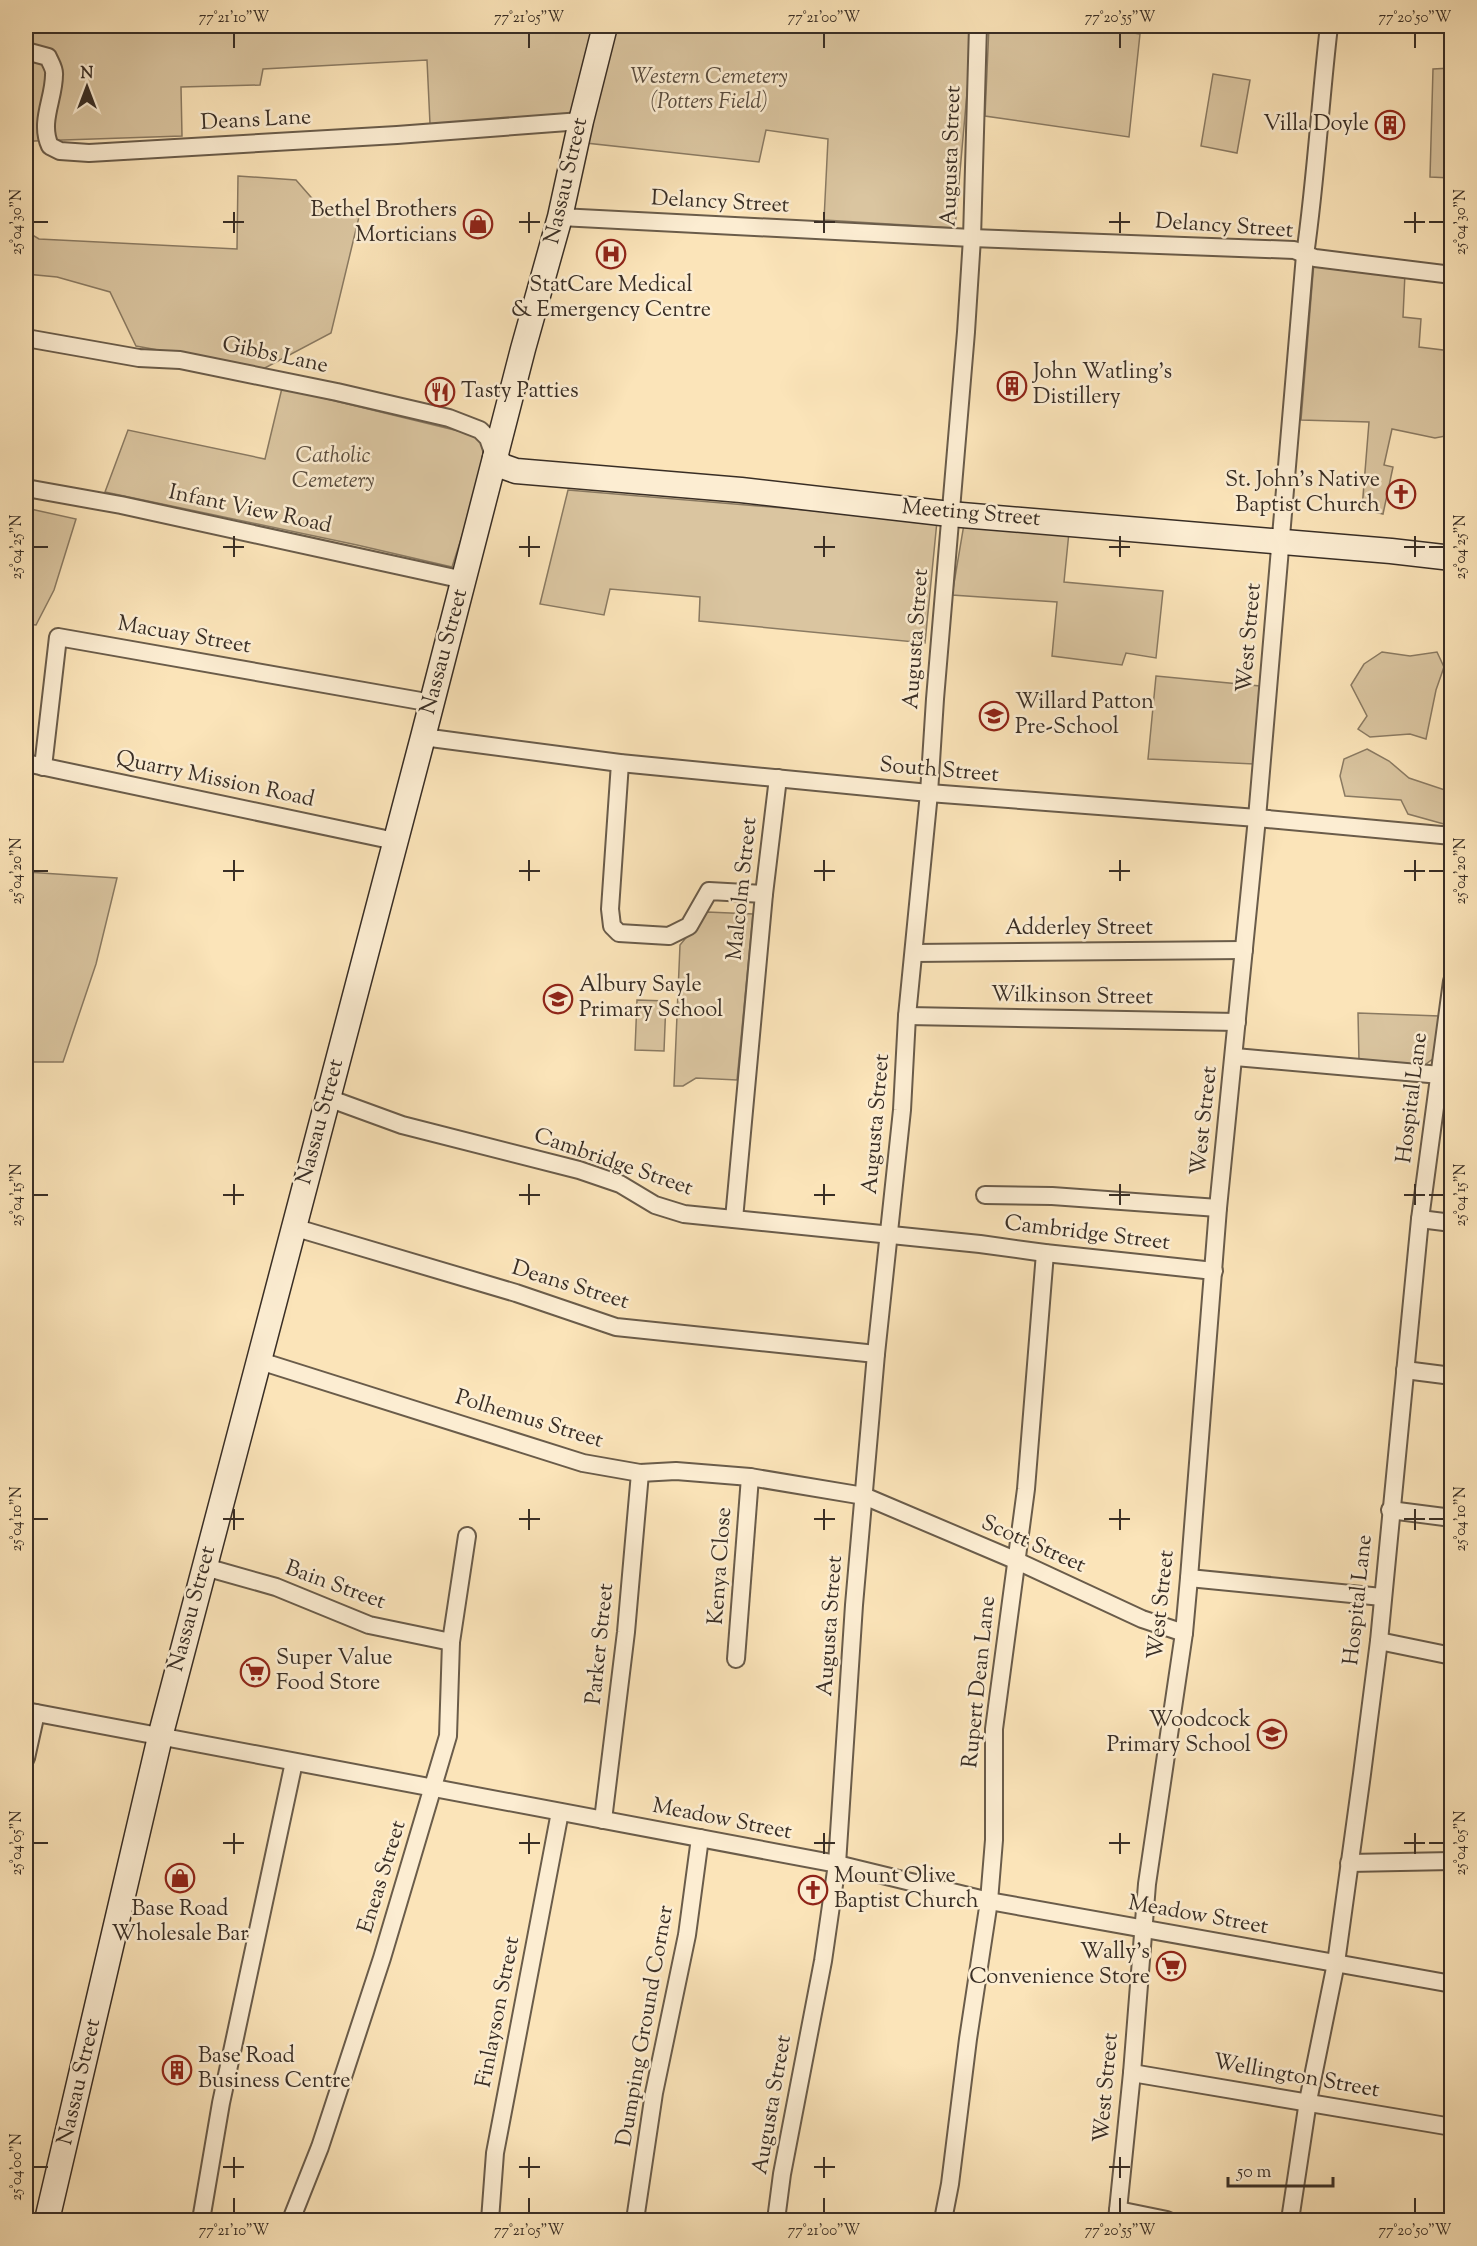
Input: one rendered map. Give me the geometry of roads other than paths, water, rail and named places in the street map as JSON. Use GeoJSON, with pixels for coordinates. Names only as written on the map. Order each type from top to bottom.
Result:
{"type":"FeatureCollection","features":[{"type":"Feature","properties":{"kind":"main road","name":"Nassau Street"},"geometry":{"type":"LineString","coordinates":[[47,2220],[160,1737],[523,349],[560,217],[605,26]]}},
{"type":"Feature","properties":{"kind":"main road","name":"Meeting Street"},"geometry":{"type":"LineString","coordinates":[[495,458],[502,466],[516,471],[741,490],[950,514],[1391,550],[1452,558]]}},
{"type":"Feature","properties":{"kind":"street","name":"Augusta Street"},"geometry":{"type":"LineString","coordinates":[[776,2220],[782,2174],[823,1961],[837,1864],[864,1496],[876,1354],[902,1110],[907,1016],[929,793],[966,332],[972,238],[978,26]]}},
{"type":"Feature","properties":{"kind":"street","name":"West Street"},"geometry":{"type":"LineString","coordinates":[[1117,2215],[1148,1884],[1184,1633],[1218,1208],[1235,1057],[1257,818],[1305,255],[1315,191],[1322,82],[1332,29]]}},
{"type":"Feature","properties":{"kind":"street","name":"Deans Lane"},"geometry":{"type":"LineString","coordinates":[[26,51],[48,57],[55,73],[46,119],[46,137],[50,146],[60,151],[101,152],[397,135],[581,121]]}},
{"type":"Feature","properties":{"kind":"street","name":"Delancy Street"},"geometry":{"type":"LineString","coordinates":[[560,217],[972,238],[1294,250],[1305,255],[1452,275]]}},
{"type":"Feature","properties":{"kind":"street","name":"Gibbs Lane"},"geometry":{"type":"LineString","coordinates":[[26,338],[139,358],[180,360],[337,392],[449,418],[480,430],[488,438],[495,458]]}},
{"type":"Feature","properties":{"kind":"street","name":"Infant View Road"},"geometry":{"type":"LineString","coordinates":[[26,488],[133,507],[464,580]]}},
{"type":"Feature","properties":{"kind":"street","name":"Macuay Street"},"geometry":{"type":"LineString","coordinates":[[43,767],[58,637],[432,703]]}},
{"type":"Feature","properties":{"kind":"street","name":"South Street"},"geometry":{"type":"LineString","coordinates":[[423,738],[620,763],[929,793],[1257,818],[1452,836]]}},
{"type":"Feature","properties":{"kind":"street","name":"Quarry Mission Road"},"geometry":{"type":"LineString","coordinates":[[26,763],[395,841]]}},
{"type":"Feature","properties":{"kind":"street"},"geometry":{"type":"LineString","coordinates":[[620,763],[610,909],[612,926],[619,933],[669,936],[689,926],[709,891],[764,894]]}},
{"type":"Feature","properties":{"kind":"street","name":"Malcolm Street"},"geometry":{"type":"LineString","coordinates":[[734,1219],[764,894],[778,778]]}},
{"type":"Feature","properties":{"kind":"street","name":"Adderley Street"},"geometry":{"type":"LineString","coordinates":[[915,953],[1244,950]]}},
{"type":"Feature","properties":{"kind":"street","name":"Hospital Lane"},"geometry":{"type":"LineString","coordinates":[[1290,2220],[1308,2101],[1336,1963],[1379,1641],[1420,1219],[1445,1075],[1452,981]]}},
{"type":"Feature","properties":{"kind":"street","name":"Wilkinson Street"},"geometry":{"type":"LineString","coordinates":[[907,1016],[1237,1022]]}},
{"type":"Feature","properties":{"kind":"street"},"geometry":{"type":"LineString","coordinates":[[1235,1057],[1445,1075]]}},
{"type":"Feature","properties":{"kind":"street","name":"Cambridge Street"},"geometry":{"type":"LineString","coordinates":[[328,1098],[402,1125],[579,1170],[620,1184],[655,1205],[684,1214],[980,1244],[1214,1271]]}},
{"type":"Feature","properties":{"kind":"street"},"geometry":{"type":"LineString","coordinates":[[985,1194],[1052,1196],[1218,1208]]}},
{"type":"Feature","properties":{"kind":"street"},"geometry":{"type":"LineString","coordinates":[[1420,1219],[1452,1223]]}},
{"type":"Feature","properties":{"kind":"street","name":"Deans Street"},"geometry":{"type":"LineString","coordinates":[[293,1227],[516,1293],[616,1327],[876,1354]]}},
{"type":"Feature","properties":{"kind":"street","name":"Rupert Dean Lane"},"geometry":{"type":"LineString","coordinates":[[943,2220],[989,1901],[994,1840],[994,1729],[1026,1489],[1045,1253]]}},
{"type":"Feature","properties":{"kind":"street","name":"Polhemus Street"},"geometry":{"type":"LineString","coordinates":[[260,1361],[583,1463],[640,1473],[676,1471],[750,1477],[864,1496]]}},
{"type":"Feature","properties":{"kind":"street"},"geometry":{"type":"LineString","coordinates":[[1405,1370],[1452,1376]]}},
{"type":"Feature","properties":{"kind":"street","name":"Parker Street"},"geometry":{"type":"LineString","coordinates":[[603,1820],[626,1632],[640,1473]]}},
{"type":"Feature","properties":{"kind":"street","name":"Kenya Close"},"geometry":{"type":"LineString","coordinates":[[736,1659],[750,1477]]}},
{"type":"Feature","properties":{"kind":"street","name":"Scott Street"},"geometry":{"type":"LineString","coordinates":[[864,1496],[1142,1619],[1184,1633]]}},
{"type":"Feature","properties":{"kind":"street"},"geometry":{"type":"LineString","coordinates":[[1390,1510],[1452,1518]]}},
{"type":"Feature","properties":{"kind":"street","name":"Eneas Street"},"geometry":{"type":"LineString","coordinates":[[291,2220],[320,2147],[382,1958],[448,1736],[451,1642],[467,1536]]}},
{"type":"Feature","properties":{"kind":"street","name":"Bain Street"},"geometry":{"type":"LineString","coordinates":[[205,1567],[276,1587],[369,1625],[451,1642]]}},
{"type":"Feature","properties":{"kind":"street"},"geometry":{"type":"LineString","coordinates":[[1189,1578],[1382,1597]]}},
{"type":"Feature","properties":{"kind":"street"},"geometry":{"type":"LineString","coordinates":[[1379,1641],[1452,1656]]}},
{"type":"Feature","properties":{"kind":"street"},"geometry":{"type":"LineString","coordinates":[[26,1758],[31,1712]]}},
{"type":"Feature","properties":{"kind":"street","name":"Meadow Street"},"geometry":{"type":"LineString","coordinates":[[31,1712],[837,1864],[989,1901],[1452,1984]]}},
{"type":"Feature","properties":{"kind":"street"},"geometry":{"type":"LineString","coordinates":[[201,2220],[221,2103],[294,1762]]}},
{"type":"Feature","properties":{"kind":"street","name":"Finlayson Street"},"geometry":{"type":"LineString","coordinates":[[490,2220],[495,2153],[560,1812]]}},
{"type":"Feature","properties":{"kind":"street","name":"Dumping Ground Corner"},"geometry":{"type":"LineString","coordinates":[[635,2220],[645,2166],[654,2093],[687,1935],[700,1839]]}},
{"type":"Feature","properties":{"kind":"street"},"geometry":{"type":"LineString","coordinates":[[1349,1863],[1452,1861]]}},
{"type":"Feature","properties":{"kind":"street","name":"Wellington Street"},"geometry":{"type":"LineString","coordinates":[[1132,2073],[1452,2127]]}},
{"type":"Feature","properties":{"kind":"street"},"geometry":{"type":"LineString","coordinates":[[1117,2215],[1167,2220]]}},
{"type":"Feature","properties":{"kind":"place","name":"Villa Doyle"},"geometry":{"type":"Point","coordinates":[1390,125]}},
{"type":"Feature","properties":{"kind":"place","name":"Bethel Brothers Morticians"},"geometry":{"type":"Point","coordinates":[478,224]}},
{"type":"Feature","properties":{"kind":"place","name":"StatCare Medical & Emergency Centre"},"geometry":{"type":"Point","coordinates":[611,254]}},
{"type":"Feature","properties":{"kind":"place","name":"John Watling's Distillery"},"geometry":{"type":"Point","coordinates":[1012,386]}},
{"type":"Feature","properties":{"kind":"place","name":"Tasty Patties"},"geometry":{"type":"Point","coordinates":[440,392]}},
{"type":"Feature","properties":{"kind":"place","name":"St. John's Native Baptist Church"},"geometry":{"type":"Point","coordinates":[1401,494]}},
{"type":"Feature","properties":{"kind":"place","name":"Willard Patton Pre-School"},"geometry":{"type":"Point","coordinates":[994,716]}},
{"type":"Feature","properties":{"kind":"place","name":"Albury Sayle Primary School"},"geometry":{"type":"Point","coordinates":[558,999]}},
{"type":"Feature","properties":{"kind":"place","name":"Super Value Food Store"},"geometry":{"type":"Point","coordinates":[255,1672]}},
{"type":"Feature","properties":{"kind":"place","name":"Woodcock Primary School"},"geometry":{"type":"Point","coordinates":[1272,1734]}},
{"type":"Feature","properties":{"kind":"place","name":"Base Road Wholesale Bar"},"geometry":{"type":"Point","coordinates":[180,1878]}},
{"type":"Feature","properties":{"kind":"place","name":"Mount Olive Baptist Church"},"geometry":{"type":"Point","coordinates":[813,1890]}},
{"type":"Feature","properties":{"kind":"place","name":"Wally's Convenience Store"},"geometry":{"type":"Point","coordinates":[1171,1966]}},
{"type":"Feature","properties":{"kind":"place","name":"Base Road Business Centre"},"geometry":{"type":"Point","coordinates":[177,2070]}},
{"type":"Feature","properties":{"kind":"park label","name":"Western Cemetery (Potters Field)"},"geometry":{"type":"Point","coordinates":[709,90]}},
{"type":"Feature","properties":{"kind":"park label","name":"Catholic Cemetery"},"geometry":{"type":"Point","coordinates":[333,470]}}]}
